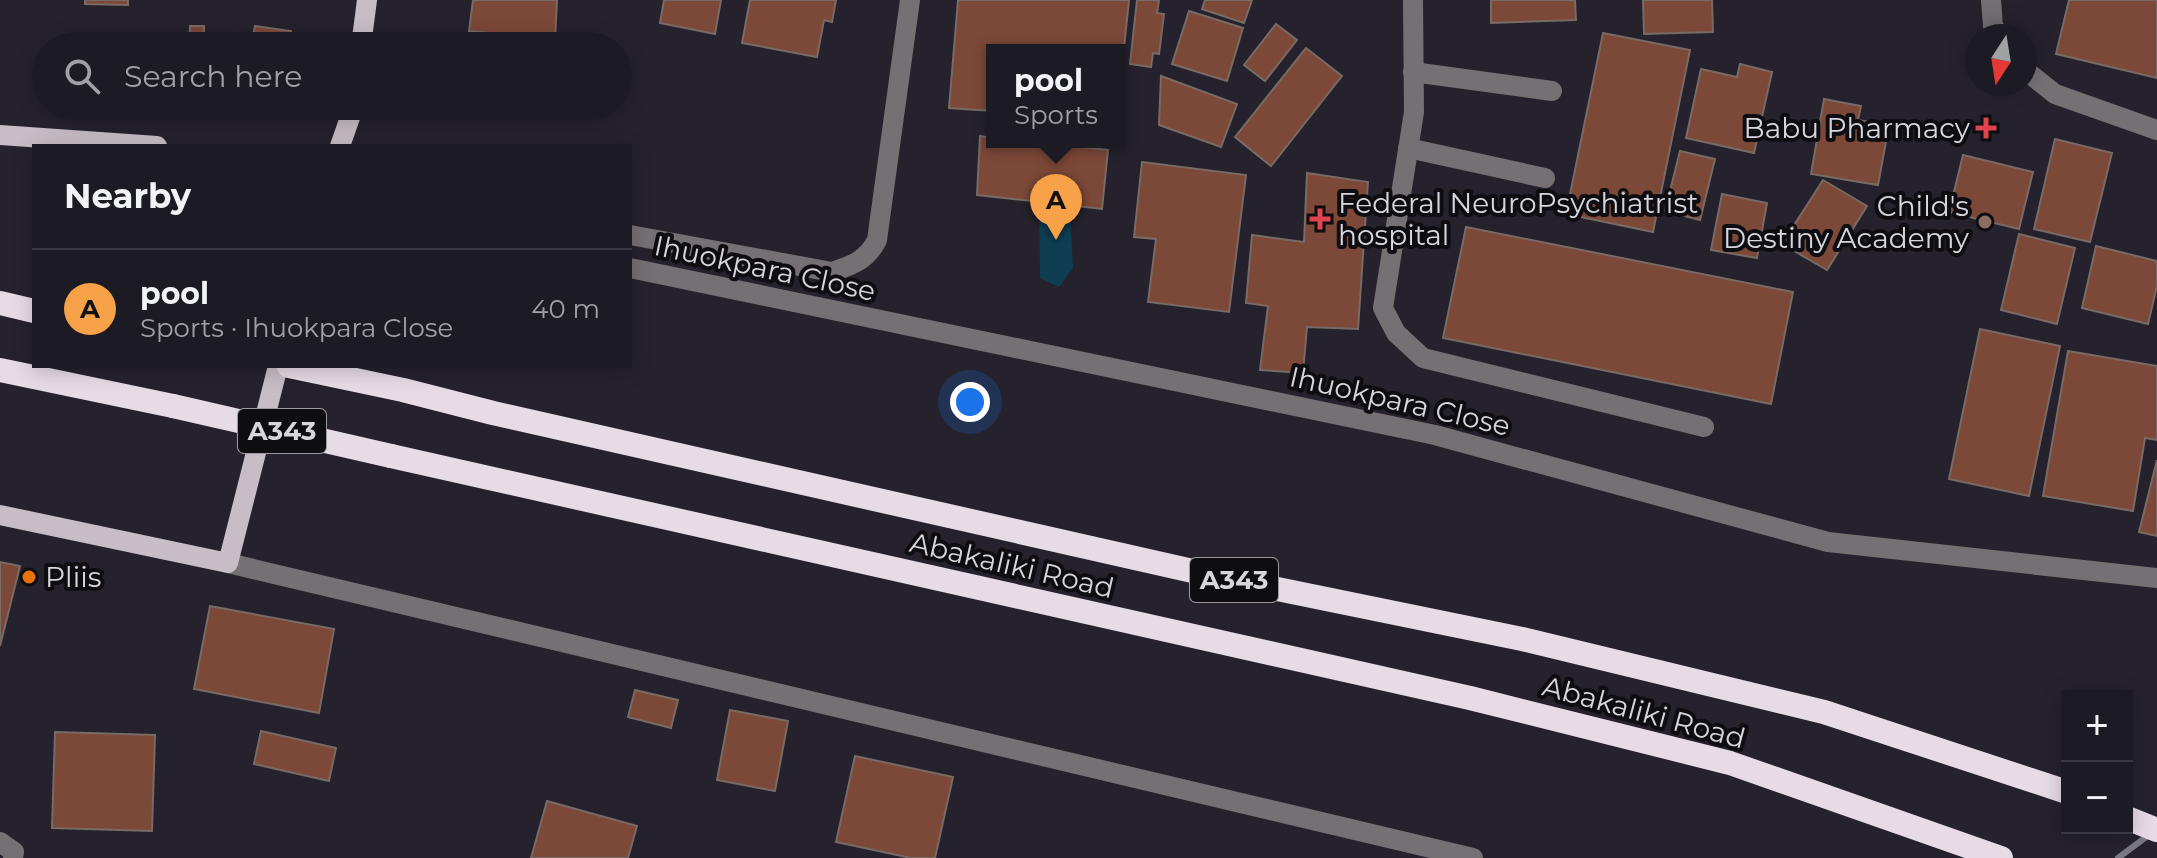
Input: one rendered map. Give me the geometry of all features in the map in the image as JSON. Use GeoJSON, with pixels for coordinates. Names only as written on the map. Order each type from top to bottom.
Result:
{"type":"FeatureCollection","features":[{"type":"Feature","properties":{"kind":"highway"},"geometry":{"type":"LineString","coordinates":[[0,303],[32,311]]}},
{"type":"Feature","properties":{"kind":"highway","name":"Abakaliki Road"},"geometry":{"type":"LineString","coordinates":[[298,368],[1213,576],[1522,639],[1824,712],[2061,790]]}},
{"type":"Feature","properties":{"kind":"highway","name":"Abakaliki Road"},"geometry":{"type":"LineString","coordinates":[[0,370],[173,406],[1470,698],[1730,763],[2001,858]]}},
{"type":"Feature","properties":{"kind":"highway"},"geometry":{"type":"LineString","coordinates":[[2133,820],[2157,830]]}},
{"type":"Feature","properties":{"kind":"main road"},"geometry":{"type":"LineString","coordinates":[[363,32],[367,0]]}},
{"type":"Feature","properties":{"kind":"main road"},"geometry":{"type":"LineString","coordinates":[[341,144],[349,120]]}},
{"type":"Feature","properties":{"kind":"main road"},"geometry":{"type":"LineString","coordinates":[[0,135],[128,144]]}},
{"type":"Feature","properties":{"kind":"main road"},"geometry":{"type":"LineString","coordinates":[[0,515],[228,563],[277,368]]}},
{"type":"Feature","properties":{"kind":"street"},"geometry":{"type":"LineString","coordinates":[[632,235],[832,272],[858,263],[870,254],[877,240],[910,0]]}},
{"type":"Feature","properties":{"kind":"street"},"geometry":{"type":"LineString","coordinates":[[1413,0],[1414,112],[1383,308],[1396,333],[1423,358],[1704,427]]}},
{"type":"Feature","properties":{"kind":"street"},"geometry":{"type":"LineString","coordinates":[[1991,0],[1993,24]]}},
{"type":"Feature","properties":{"kind":"street"},"geometry":{"type":"LineString","coordinates":[[1413,72],[1552,91]]}},
{"type":"Feature","properties":{"kind":"street"},"geometry":{"type":"LineString","coordinates":[[2037,80],[2055,94],[2157,130]]}},
{"type":"Feature","properties":{"kind":"street"},"geometry":{"type":"LineString","coordinates":[[1408,148],[1545,178]]}},
{"type":"Feature","properties":{"kind":"street","name":"Ihuokpara Close"},"geometry":{"type":"LineString","coordinates":[[632,268],[1435,435],[1828,542],[2157,578]]}},
{"type":"Feature","properties":{"kind":"street"},"geometry":{"type":"LineString","coordinates":[[228,563],[1473,858]]}},
{"type":"Feature","properties":{"kind":"street"},"geometry":{"type":"LineString","coordinates":[[0,842],[14,852],[13,858]]}},
{"type":"Feature","properties":{"kind":"water"},"geometry":{"type":"Polygon","coordinates":[[[1070,208],[1073,268],[1059,287],[1040,278],[1039,213],[1070,208]]]}},
{"type":"Feature","properties":{"kind":"building"},"geometry":{"type":"Polygon","coordinates":[[[85,0],[128,0],[128,5],[85,4],[85,0]]]}},
{"type":"Feature","properties":{"kind":"building"},"geometry":{"type":"Polygon","coordinates":[[[473,0],[557,0],[555,32],[469,31],[473,0]]]}},
{"type":"Feature","properties":{"kind":"building"},"geometry":{"type":"Polygon","coordinates":[[[664,0],[721,0],[715,34],[660,23],[664,0]]]}},
{"type":"Feature","properties":{"kind":"building"},"geometry":{"type":"Polygon","coordinates":[[[750,0],[836,0],[832,22],[824,20],[817,57],[742,43],[750,0]]]}},
{"type":"Feature","properties":{"kind":"building"},"geometry":{"type":"Polygon","coordinates":[[[958,0],[1129,0],[1124,44],[986,44],[986,111],[949,108],[958,0]]]}},
{"type":"Feature","properties":{"kind":"building"},"geometry":{"type":"Polygon","coordinates":[[[1137,0],[1159,0],[1157,13],[1164,14],[1159,54],[1153,53],[1151,67],[1130,64],[1137,0]]]}},
{"type":"Feature","properties":{"kind":"building"},"geometry":{"type":"Polygon","coordinates":[[[1205,0],[1252,0],[1244,23],[1202,9],[1205,0]]]}},
{"type":"Feature","properties":{"kind":"building"},"geometry":{"type":"Polygon","coordinates":[[[1491,0],[1575,0],[1576,20],[1491,23],[1491,0]]]}},
{"type":"Feature","properties":{"kind":"building"},"geometry":{"type":"Polygon","coordinates":[[[1643,0],[1712,0],[1713,32],[1644,34],[1643,0]]]}},
{"type":"Feature","properties":{"kind":"building"},"geometry":{"type":"Polygon","coordinates":[[[2069,0],[2157,0],[2157,78],[2056,54],[2069,0]]]}},
{"type":"Feature","properties":{"kind":"building"},"geometry":{"type":"Polygon","coordinates":[[[1189,11],[1243,28],[1227,81],[1172,64],[1189,11]]]}},
{"type":"Feature","properties":{"kind":"building"},"geometry":{"type":"Polygon","coordinates":[[[1276,24],[1297,40],[1265,81],[1244,65],[1276,24]]]}},
{"type":"Feature","properties":{"kind":"building"},"geometry":{"type":"Polygon","coordinates":[[[190,26],[204,26],[204,32],[190,32],[190,26]]]}},
{"type":"Feature","properties":{"kind":"building"},"geometry":{"type":"Polygon","coordinates":[[[255,26],[291,31],[291,32],[254,32],[255,26]]]}},
{"type":"Feature","properties":{"kind":"building"},"geometry":{"type":"Polygon","coordinates":[[[1603,33],[1690,50],[1653,232],[1566,214],[1603,33]]]}},
{"type":"Feature","properties":{"kind":"building"},"geometry":{"type":"Polygon","coordinates":[[[1306,48],[1342,76],[1271,166],[1235,137],[1306,48]]]}},
{"type":"Feature","properties":{"kind":"building"},"geometry":{"type":"Polygon","coordinates":[[[1740,64],[1772,72],[1754,153],[1686,138],[1701,69],[1737,77],[1740,64]]]}},
{"type":"Feature","properties":{"kind":"building"},"geometry":{"type":"Polygon","coordinates":[[[1161,76],[1237,104],[1221,147],[1159,125],[1161,76]]]}},
{"type":"Feature","properties":{"kind":"building"},"geometry":{"type":"Polygon","coordinates":[[[1824,99],[1861,106],[1858,120],[1889,125],[1878,185],[1811,174],[1824,99]]]}},
{"type":"Feature","properties":{"kind":"building"},"geometry":{"type":"Polygon","coordinates":[[[980,136],[986,137],[986,148],[1108,150],[1102,209],[977,195],[980,136]]]}},
{"type":"Feature","properties":{"kind":"building"},"geometry":{"type":"Polygon","coordinates":[[[2055,139],[2112,153],[2090,242],[2034,229],[2055,139]]]}},
{"type":"Feature","properties":{"kind":"building"},"geometry":{"type":"Polygon","coordinates":[[[1680,151],[1715,159],[1700,220],[1665,211],[1680,151]]]}},
{"type":"Feature","properties":{"kind":"building"},"geometry":{"type":"Polygon","coordinates":[[[1963,155],[2033,172],[2019,229],[1949,212],[1963,155]]]}},
{"type":"Feature","properties":{"kind":"building"},"geometry":{"type":"Polygon","coordinates":[[[1142,162],[1246,175],[1229,312],[1148,302],[1156,239],[1134,237],[1142,162]]]}},
{"type":"Feature","properties":{"kind":"building"},"geometry":{"type":"Polygon","coordinates":[[[1307,173],[1368,182],[1358,329],[1307,327],[1303,373],[1260,370],[1268,306],[1246,303],[1252,235],[1304,242],[1307,173]]]}},
{"type":"Feature","properties":{"kind":"building"},"geometry":{"type":"Polygon","coordinates":[[[1823,180],[1867,206],[1827,270],[1782,244],[1823,180]]]}},
{"type":"Feature","properties":{"kind":"building"},"geometry":{"type":"Polygon","coordinates":[[[1722,194],[1767,203],[1757,258],[1711,250],[1722,194]]]}},
{"type":"Feature","properties":{"kind":"building"},"geometry":{"type":"Polygon","coordinates":[[[1466,227],[1793,292],[1771,404],[1443,338],[1466,227]]]}},
{"type":"Feature","properties":{"kind":"building"},"geometry":{"type":"Polygon","coordinates":[[[2019,234],[2075,248],[2057,324],[2001,310],[2019,234]]]}},
{"type":"Feature","properties":{"kind":"building"},"geometry":{"type":"Polygon","coordinates":[[[2096,246],[2157,261],[2157,286],[2148,324],[2082,308],[2096,246]]]}},
{"type":"Feature","properties":{"kind":"building"},"geometry":{"type":"Polygon","coordinates":[[[1980,329],[2060,346],[2029,496],[1949,479],[1980,329]]]}},
{"type":"Feature","properties":{"kind":"building"},"geometry":{"type":"Polygon","coordinates":[[[2068,351],[2157,366],[2157,440],[2145,438],[2133,511],[2043,496],[2068,351]]]}},
{"type":"Feature","properties":{"kind":"building"},"geometry":{"type":"Polygon","coordinates":[[[2157,460],[2157,536],[2139,532],[2157,460]]]}},
{"type":"Feature","properties":{"kind":"building"},"geometry":{"type":"Polygon","coordinates":[[[0,562],[20,566],[0,646],[0,562]]]}},
{"type":"Feature","properties":{"kind":"building"},"geometry":{"type":"Polygon","coordinates":[[[210,606],[334,629],[319,713],[194,689],[210,606]]]}},
{"type":"Feature","properties":{"kind":"building"},"geometry":{"type":"Polygon","coordinates":[[[635,690],[678,700],[671,728],[628,717],[635,690]]]}},
{"type":"Feature","properties":{"kind":"building"},"geometry":{"type":"Polygon","coordinates":[[[730,710],[788,721],[775,791],[717,780],[730,710]]]}},
{"type":"Feature","properties":{"kind":"building"},"geometry":{"type":"Polygon","coordinates":[[[261,731],[336,748],[329,781],[254,764],[261,731]]]}},
{"type":"Feature","properties":{"kind":"building"},"geometry":{"type":"Polygon","coordinates":[[[55,732],[155,735],[152,831],[52,828],[55,732]]]}},
{"type":"Feature","properties":{"kind":"building"},"geometry":{"type":"Polygon","coordinates":[[[855,756],[953,777],[935,858],[911,858],[836,842],[855,756]]]}},
{"type":"Feature","properties":{"kind":"building"},"geometry":{"type":"Polygon","coordinates":[[[547,801],[637,826],[628,858],[531,858],[547,801]]]}},
{"type":"Feature","properties":{"kind":"railway"},"geometry":{"type":"LineString","coordinates":[[2118,858],[2157,829]]}},
{"type":"Feature","properties":{"kind":"place","name":"Babu Pharmacy"},"geometry":{"type":"Point","coordinates":[1986,128]}},
{"type":"Feature","properties":{"kind":"place","name":"Federal NeuroPsychiatrist hospital"},"geometry":{"type":"Point","coordinates":[1320,219]}},
{"type":"Feature","properties":{"kind":"place","name":"Child's Destiny Academy"},"geometry":{"type":"Point","coordinates":[1985,222]}},
{"type":"Feature","properties":{"kind":"place","name":"pool"},"geometry":{"type":"Point","coordinates":[1056,240]}},
{"type":"Feature","properties":{"kind":"place","name":"Pliis"},"geometry":{"type":"Point","coordinates":[29,577]}}]}
